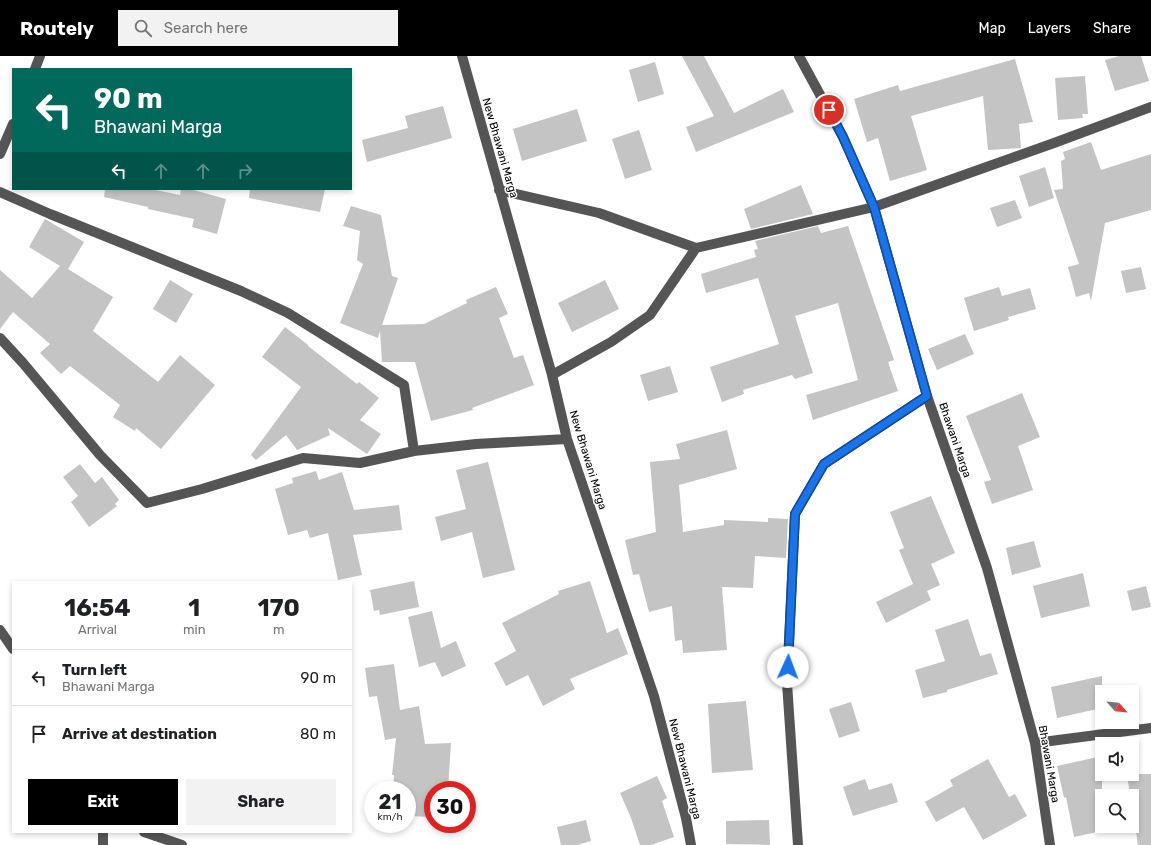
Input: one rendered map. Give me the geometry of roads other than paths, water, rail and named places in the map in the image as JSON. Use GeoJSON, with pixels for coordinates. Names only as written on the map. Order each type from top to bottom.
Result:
{"type":"FeatureCollection","features":[{"type":"Feature","properties":{"kind":"street"},"geometry":{"type":"LineString","coordinates":[[35,68],[40,56]]}},
{"type":"Feature","properties":{"kind":"street","name":"New Bhawani Marga"},"geometry":{"type":"LineString","coordinates":[[462,56],[552,374],[566,439],[654,696],[686,818],[691,845]]}},
{"type":"Feature","properties":{"kind":"street","name":"Bhawani Marga"},"geometry":{"type":"LineString","coordinates":[[799,56],[843,137],[874,207],[927,396],[987,568],[1035,743],[1050,845]]}},
{"type":"Feature","properties":{"kind":"street"},"geometry":{"type":"LineString","coordinates":[[499,190],[599,213],[696,248],[874,207],[1151,107]]}},
{"type":"Feature","properties":{"kind":"street"},"geometry":{"type":"LineString","coordinates":[[0,154],[12,126]]}},
{"type":"Feature","properties":{"kind":"street"},"geometry":{"type":"LineString","coordinates":[[0,192],[50,214],[241,291],[288,313],[404,385],[414,451]]}},
{"type":"Feature","properties":{"kind":"street"},"geometry":{"type":"LineString","coordinates":[[552,374],[611,342],[650,315],[696,248]]}},
{"type":"Feature","properties":{"kind":"street"},"geometry":{"type":"LineString","coordinates":[[0,338],[23,363],[100,455],[147,503],[202,489],[303,458],[360,463],[414,451],[476,444],[566,439]]}},
{"type":"Feature","properties":{"kind":"street"},"geometry":{"type":"LineString","coordinates":[[798,845],[787,683],[795,514],[824,464],[927,396]]}},
{"type":"Feature","properties":{"kind":"street"},"geometry":{"type":"LineString","coordinates":[[0,630],[12,648]]}},
{"type":"Feature","properties":{"kind":"street"},"geometry":{"type":"LineString","coordinates":[[1035,743],[1151,728]]}},
{"type":"Feature","properties":{"kind":"street"},"geometry":{"type":"LineString","coordinates":[[103,833],[103,845]]}},
{"type":"Feature","properties":{"kind":"street"},"geometry":{"type":"LineString","coordinates":[[147,833],[182,845]]}}]}
